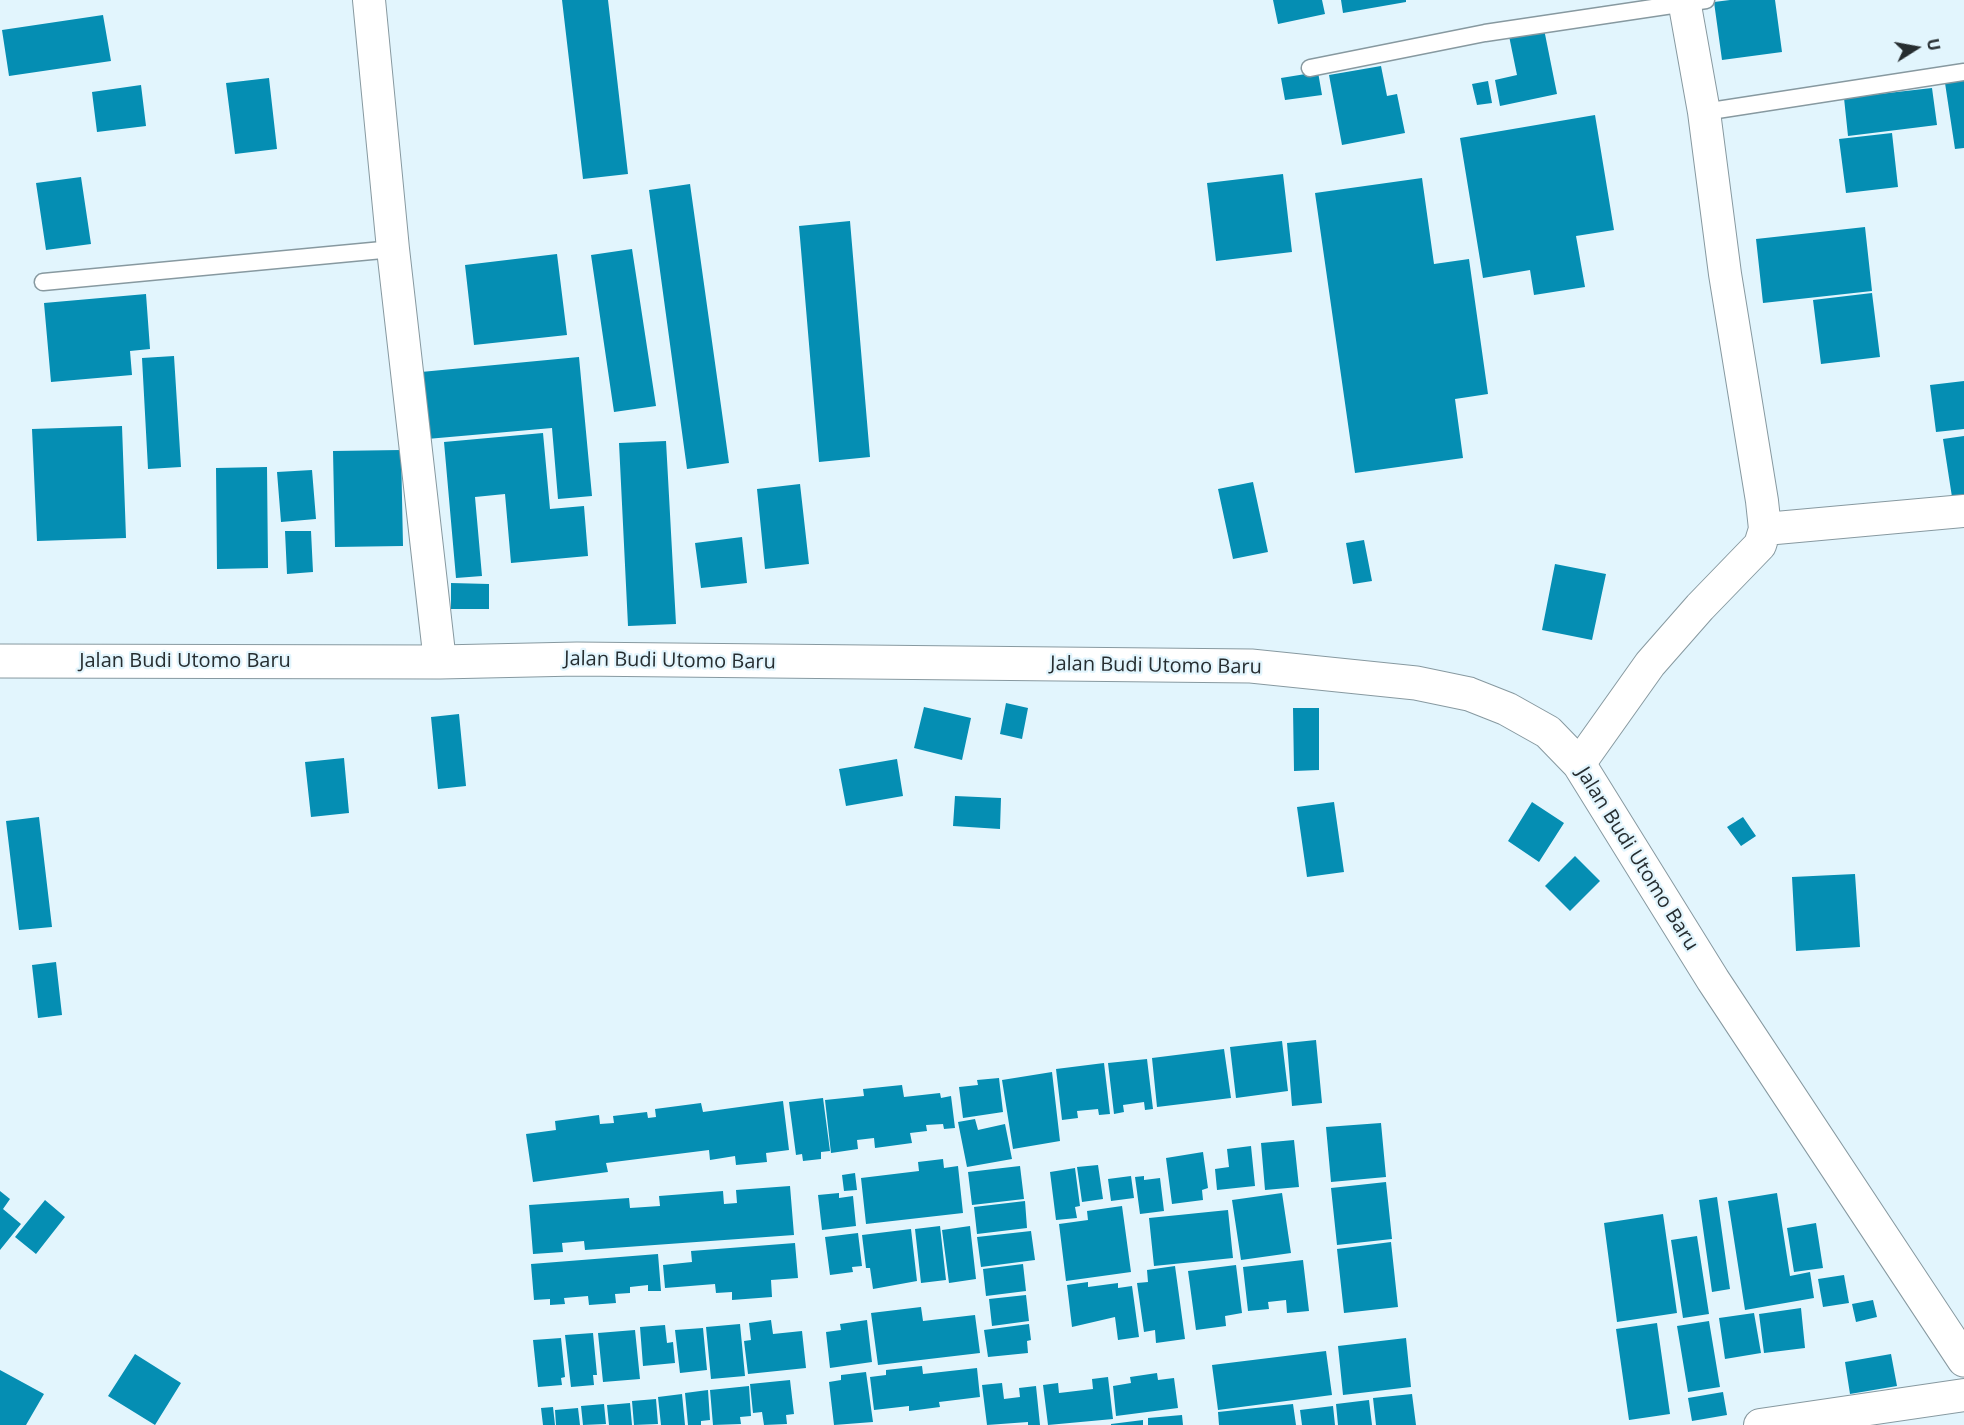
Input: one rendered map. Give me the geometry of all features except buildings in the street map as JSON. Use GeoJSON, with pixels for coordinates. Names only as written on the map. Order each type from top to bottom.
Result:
{"type":"FeatureCollection","features":[{"type":"Feature","properties":{"kind":"street"},"geometry":{"type":"LineString","coordinates":[[369,0],[393,249],[440,662]]}},
{"type":"Feature","properties":{"kind":"street"},"geometry":{"type":"LineString","coordinates":[[1579,764],[1650,664],[1700,607],[1760,545],[1765,529],[1725,274],[1691,1]]}},
{"type":"Feature","properties":{"kind":"street"},"geometry":{"type":"LineString","coordinates":[[1765,529],[1964,511]]}},
{"type":"Feature","properties":{"kind":"street","name":"Jalan Budi Utomo Baru"},"geometry":{"type":"LineString","coordinates":[[0,661],[440,662],[577,659],[1251,666],[1416,683],[1469,694],[1507,709],[1548,732],[1579,764],[1713,980],[1964,1360]]}},
{"type":"Feature","properties":{"kind":"street"},"geometry":{"type":"LineString","coordinates":[[1760,1425],[1860,1418],[1964,1395]]}},
{"type":"Feature","properties":{"kind":"lane"},"geometry":{"type":"LineString","coordinates":[[1310,68],[1485,33],[1691,1]]}},
{"type":"Feature","properties":{"kind":"lane"},"geometry":{"type":"LineString","coordinates":[[1704,112],[1964,72]]}},
{"type":"Feature","properties":{"kind":"lane"},"geometry":{"type":"LineString","coordinates":[[43,282],[393,249]]}}]}
